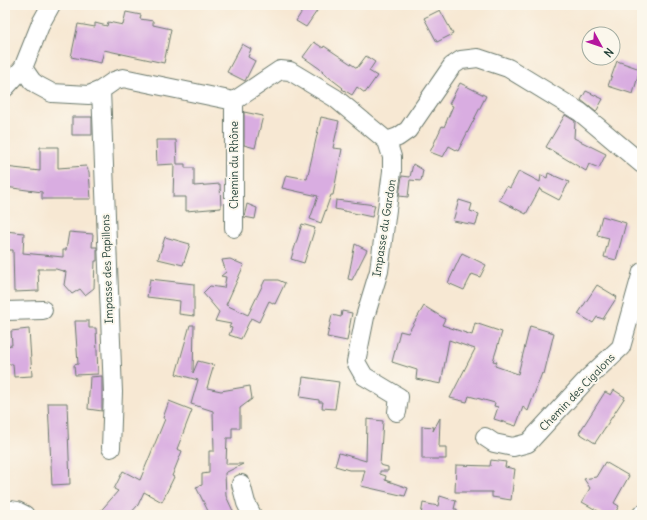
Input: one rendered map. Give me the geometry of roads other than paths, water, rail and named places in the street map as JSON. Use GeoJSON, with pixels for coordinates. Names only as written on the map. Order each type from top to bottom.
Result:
{"type":"FeatureCollection","features":[{"type":"Feature","properties":{"kind":"street"},"geometry":{"type":"LineString","coordinates":[[5,88],[23,68],[40,23],[51,5]]}},
{"type":"Feature","properties":{"kind":"street"},"geometry":{"type":"LineString","coordinates":[[23,68],[37,86],[52,93],[89,96],[114,81],[123,78],[234,101],[280,70],[290,71],[335,98],[386,140],[398,137],[408,130],[452,66],[461,60],[478,58],[508,68],[580,112],[642,164]]}},
{"type":"Feature","properties":{"kind":"street","name":"Impasse des Papillons"},"geometry":{"type":"LineString","coordinates":[[101,90],[113,392],[111,448]]}},
{"type":"Feature","properties":{"kind":"street","name":"Chemin du Rhône"},"geometry":{"type":"LineString","coordinates":[[234,101],[234,228]]}},
{"type":"Feature","properties":{"kind":"street","name":"Impasse du Gardon"},"geometry":{"type":"LineString","coordinates":[[386,140],[392,157],[392,172],[379,270],[365,317],[356,362],[364,376],[399,397],[398,412]]}},
{"type":"Feature","properties":{"kind":"street","name":"Chemin des Cigalons"},"geometry":{"type":"LineString","coordinates":[[485,437],[494,443],[513,447],[528,443],[588,378],[622,347],[642,272]]}},
{"type":"Feature","properties":{"kind":"street"},"geometry":{"type":"LineString","coordinates":[[5,311],[43,310]]}},
{"type":"Feature","properties":{"kind":"street"},"geometry":{"type":"LineString","coordinates":[[241,484],[246,503],[252,515]]}},
{"type":"Feature","properties":{"kind":"street"},"geometry":{"type":"LineString","coordinates":[[5,509],[17,511],[25,515]]}}]}
